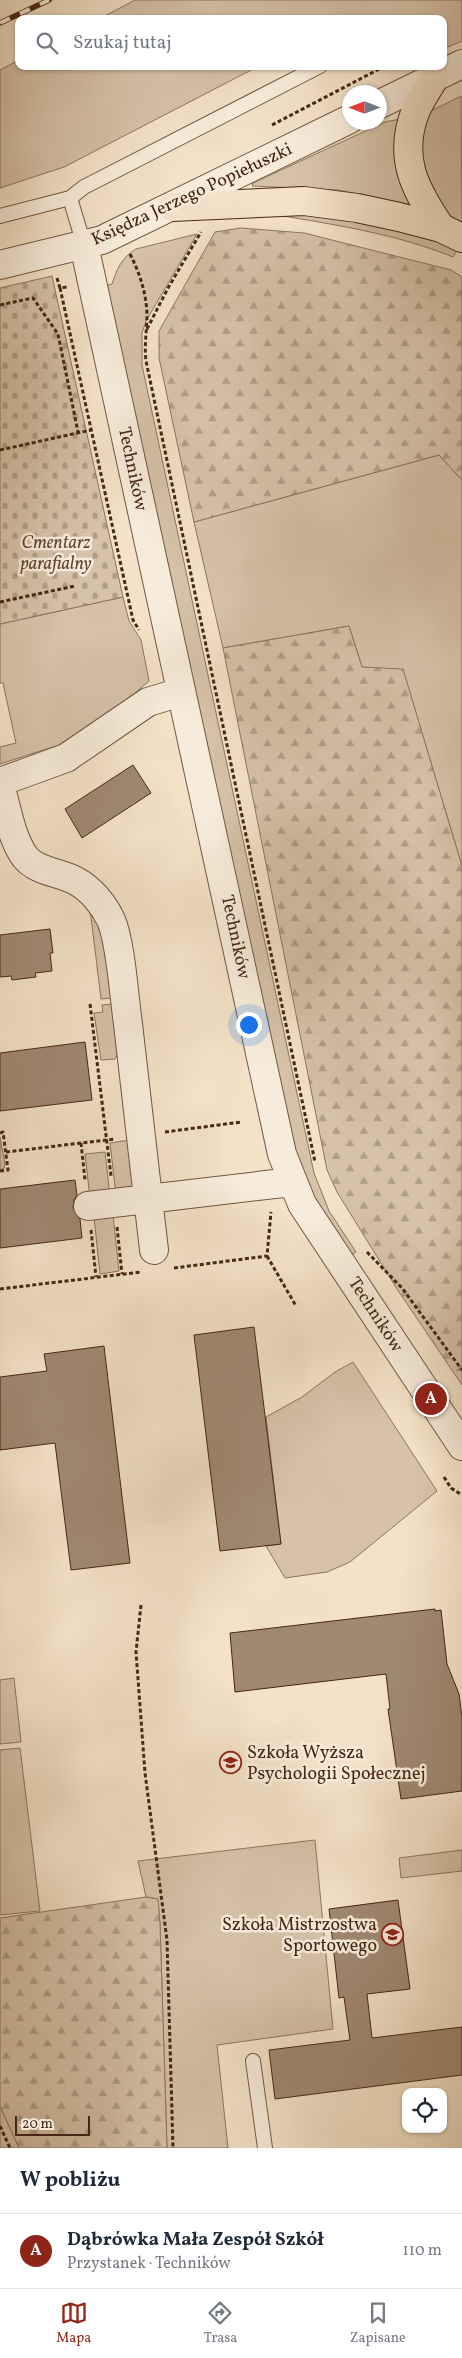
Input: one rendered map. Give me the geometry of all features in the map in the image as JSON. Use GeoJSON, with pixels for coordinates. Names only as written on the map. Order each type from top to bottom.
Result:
{"type":"FeatureCollection","features":[{"type":"Feature","properties":{"kind":"highway"},"geometry":{"type":"LineString","coordinates":[[435,77],[416,110],[410,137],[409,169],[421,199],[452,233]]}},
{"type":"Feature","properties":{"kind":"highway"},"geometry":{"type":"LineString","coordinates":[[172,207],[304,201],[357,208],[452,233]]}},
{"type":"Feature","properties":{"kind":"street"},"geometry":{"type":"LineString","coordinates":[[387,101],[462,64]]}},
{"type":"Feature","properties":{"kind":"street","name":"Księdza Jerzego Popiełuszki"},"geometry":{"type":"LineString","coordinates":[[0,265],[84,245],[119,231],[172,207],[342,123]]}},
{"type":"Feature","properties":{"kind":"street","name":"Techników"},"geometry":{"type":"LineString","coordinates":[[84,245],[282,1154],[292,1182],[308,1212],[462,1446]]}},
{"type":"Feature","properties":{"kind":"street"},"geometry":{"type":"LineString","coordinates":[[154,1250],[125,1000],[115,933],[111,920],[100,903],[82,885],[75,880],[35,865],[26,857],[17,839],[0,784],[66,758],[148,702],[181,692]]}},
{"type":"Feature","properties":{"kind":"street"},"geometry":{"type":"LineString","coordinates":[[101,1204],[292,1182]]}},
{"type":"Feature","properties":{"kind":"lane"},"geometry":{"type":"LineString","coordinates":[[0,216],[70,198],[84,187],[312,70]]}},
{"type":"Feature","properties":{"kind":"lane"},"geometry":{"type":"LineString","coordinates":[[70,198],[84,245]]}},
{"type":"Feature","properties":{"kind":"lane"},"geometry":{"type":"LineString","coordinates":[[253,2061],[265,2148]]}},
{"type":"Feature","properties":{"kind":"path"},"geometry":{"type":"LineString","coordinates":[[146,331],[176,273],[205,226]]}},
{"type":"Feature","properties":{"kind":"path"},"geometry":{"type":"LineString","coordinates":[[119,231],[142,280],[146,304],[146,361],[316,1167]]}},
{"type":"Feature","properties":{"kind":"path"},"geometry":{"type":"LineString","coordinates":[[60,288],[133,620],[140,632]]}},
{"type":"Feature","properties":{"kind":"path"},"geometry":{"type":"LineString","coordinates":[[0,305],[33,298],[58,334],[78,432]]}},
{"type":"Feature","properties":{"kind":"path"},"geometry":{"type":"LineString","coordinates":[[0,450],[91,430]]}},
{"type":"Feature","properties":{"kind":"path"},"geometry":{"type":"LineString","coordinates":[[0,602],[75,586]]}},
{"type":"Feature","properties":{"kind":"path"},"geometry":{"type":"LineString","coordinates":[[90,1004],[101,1204],[122,1274]]}},
{"type":"Feature","properties":{"kind":"path"},"geometry":{"type":"LineString","coordinates":[[0,1133],[3,1132],[8,1170],[0,1171]]}},
{"type":"Feature","properties":{"kind":"path"},"geometry":{"type":"LineString","coordinates":[[364,1248],[402,1288],[462,1370]]}},
{"type":"Feature","properties":{"kind":"path"},"geometry":{"type":"LineString","coordinates":[[267,1256],[296,1306]]}},
{"type":"Feature","properties":{"kind":"path"},"geometry":{"type":"LineString","coordinates":[[444,1477],[452,1488],[462,1495]]}},
{"type":"Feature","properties":{"kind":"path"},"geometry":{"type":"LineString","coordinates":[[141,1605],[136,1652],[145,1774],[168,1940],[173,2148]]}},
{"type":"Feature","properties":{"kind":"path"},"geometry":{"type":"LineString","coordinates":[[0,2126],[10,2148]]}},
{"type":"Feature","properties":{"kind":"green space"},"geometry":{"type":"Polygon","coordinates":[[[135,0],[462,0],[462,41],[447,47],[447,15],[107,15],[135,0]]]}},
{"type":"Feature","properties":{"kind":"green space"},"geometry":{"type":"Polygon","coordinates":[[[15,62],[15,70],[251,70],[64,167],[0,188],[0,70],[15,62]]]}},
{"type":"Feature","properties":{"kind":"green space"},"geometry":{"type":"Polygon","coordinates":[[[461,96],[462,222],[447,214],[419,169],[423,126],[431,111],[461,96]]]}},
{"type":"Feature","properties":{"kind":"green space"},"geometry":{"type":"Polygon","coordinates":[[[400,119],[412,205],[338,190],[252,186],[253,183],[368,130],[387,130],[387,122],[400,119]]]}},
{"type":"Feature","properties":{"kind":"green space"},"geometry":{"type":"Polygon","coordinates":[[[307,213],[416,232],[458,249],[453,257],[388,236],[277,215],[307,213]]]}},
{"type":"Feature","properties":{"kind":"green space"},"geometry":{"type":"Polygon","coordinates":[[[241,228],[304,233],[451,270],[462,277],[462,480],[439,455],[194,522],[159,358],[159,331],[215,232],[241,228]]]}},
{"type":"Feature","properties":{"kind":"green space"},"geometry":{"type":"Polygon","coordinates":[[[197,234],[146,321],[142,333],[142,365],[314,1173],[329,1211],[356,1252],[350,1256],[315,1200],[294,1151],[105,286],[112,284],[120,264],[136,249],[197,234]]]}},
{"type":"Feature","properties":{"kind":"green space","name":"Cmentarz parafialny"},"geometry":{"type":"Polygon","coordinates":[[[52,276],[123,597],[0,624],[0,288],[52,276]]]}},
{"type":"Feature","properties":{"kind":"green space"},"geometry":{"type":"Polygon","coordinates":[[[439,455],[462,480],[462,866],[403,670],[362,667],[349,626],[223,648],[194,522],[439,455]]]}},
{"type":"Feature","properties":{"kind":"green space"},"geometry":{"type":"Polygon","coordinates":[[[123,597],[129,621],[141,640],[149,681],[126,701],[59,745],[0,764],[0,747],[16,743],[3,683],[0,683],[0,624],[123,597]]]}},
{"type":"Feature","properties":{"kind":"green space"},"geometry":{"type":"Polygon","coordinates":[[[349,626],[362,667],[403,669],[462,866],[462,1385],[397,1289],[337,1192],[327,1170],[223,648],[349,626]]]}},
{"type":"Feature","properties":{"kind":"green space"},"geometry":{"type":"Polygon","coordinates":[[[90,909],[96,919],[103,941],[112,998],[101,999],[90,909]]]}},
{"type":"Feature","properties":{"kind":"green space"},"geometry":{"type":"Polygon","coordinates":[[[112,1004],[119,1051],[115,1059],[101,1060],[94,1013],[103,1012],[102,1005],[112,1004]]]}},
{"type":"Feature","properties":{"kind":"green space"},"geometry":{"type":"Polygon","coordinates":[[[0,1137],[5,1164],[4,1168],[0,1170],[0,1137]]]}},
{"type":"Feature","properties":{"kind":"green space"},"geometry":{"type":"Polygon","coordinates":[[[130,1140],[136,1185],[130,1194],[116,1195],[110,1143],[130,1140]]]}},
{"type":"Feature","properties":{"kind":"green space"},"geometry":{"type":"Polygon","coordinates":[[[105,1152],[110,1196],[90,1198],[85,1154],[105,1152]]]}},
{"type":"Feature","properties":{"kind":"green space"},"geometry":{"type":"Polygon","coordinates":[[[113,1215],[119,1271],[100,1274],[94,1217],[113,1215]]]}},
{"type":"Feature","properties":{"kind":"green space"},"geometry":{"type":"Polygon","coordinates":[[[353,1362],[437,1491],[350,1562],[327,1572],[285,1578],[266,1546],[281,1544],[266,1417],[302,1397],[335,1372],[353,1362]]]}},
{"type":"Feature","properties":{"kind":"green space"},"geometry":{"type":"Polygon","coordinates":[[[14,1678],[21,1742],[0,1744],[0,1680],[14,1678]]]}},
{"type":"Feature","properties":{"kind":"green space"},"geometry":{"type":"Polygon","coordinates":[[[20,1748],[40,1911],[0,1915],[0,1750],[20,1748]]]}},
{"type":"Feature","properties":{"kind":"green space"},"geometry":{"type":"Polygon","coordinates":[[[315,1840],[333,2029],[217,2045],[228,2148],[167,2148],[158,1899],[146,1897],[138,1861],[315,1840]]]}},
{"type":"Feature","properties":{"kind":"green space"},"geometry":{"type":"Polygon","coordinates":[[[462,1850],[462,1871],[401,1878],[399,1858],[462,1850]]]}},
{"type":"Feature","properties":{"kind":"green space"},"geometry":{"type":"Polygon","coordinates":[[[146,1897],[158,1899],[167,2148],[19,2148],[0,2106],[0,1918],[146,1897]]]}},
{"type":"Feature","properties":{"kind":"green space"},"geometry":{"type":"Polygon","coordinates":[[[0,2106],[19,2148],[0,2148],[0,2106]]]}},
{"type":"Feature","properties":{"kind":"building"},"geometry":{"type":"Polygon","coordinates":[[[133,765],[151,793],[82,838],[65,809],[133,765]]]}},
{"type":"Feature","properties":{"kind":"building"},"geometry":{"type":"Polygon","coordinates":[[[50,929],[53,953],[50,953],[52,971],[35,973],[36,977],[12,980],[11,976],[0,977],[0,935],[50,929]]]}},
{"type":"Feature","properties":{"kind":"building"},"geometry":{"type":"Polygon","coordinates":[[[85,1042],[92,1100],[0,1111],[0,1053],[85,1042]]]}},
{"type":"Feature","properties":{"kind":"building"},"geometry":{"type":"Polygon","coordinates":[[[75,1180],[77,1195],[73,1208],[80,1219],[82,1238],[0,1248],[0,1189],[75,1180]]]}},
{"type":"Feature","properties":{"kind":"building"},"geometry":{"type":"Polygon","coordinates":[[[254,1327],[281,1544],[220,1551],[194,1335],[254,1327]]]}},
{"type":"Feature","properties":{"kind":"building"},"geometry":{"type":"Polygon","coordinates":[[[104,1346],[130,1563],[71,1570],[55,1443],[0,1450],[0,1377],[47,1371],[44,1354],[104,1346]]]}},
{"type":"Feature","properties":{"kind":"building"},"geometry":{"type":"Polygon","coordinates":[[[435,1609],[435,1611],[441,1610],[447,1664],[459,1694],[462,1717],[462,1791],[401,1799],[388,1709],[390,1709],[386,1674],[235,1692],[230,1633],[435,1609]]]}},
{"type":"Feature","properties":{"kind":"building"},"geometry":{"type":"Polygon","coordinates":[[[398,1900],[410,1989],[367,1994],[372,2038],[462,2027],[462,2075],[275,2099],[269,2050],[350,2040],[344,1997],[339,1998],[329,1909],[398,1900]]]}},
{"type":"Feature","properties":{"kind":"railway"},"geometry":{"type":"LineString","coordinates":[[17,15],[49,0]]}},
{"type":"Feature","properties":{"kind":"railway"},"geometry":{"type":"LineString","coordinates":[[0,23],[15,16]]}},
{"type":"Feature","properties":{"kind":"place","name":"Dąbrówka Mała Zespół Szkół"},"geometry":{"type":"Point","coordinates":[431,1399]}},
{"type":"Feature","properties":{"kind":"place","name":"Szkoła Wyższa Psychologii Społecznej"},"geometry":{"type":"Point","coordinates":[231,1763]}},
{"type":"Feature","properties":{"kind":"place","name":"Szkoła Mistrzostwa Sportowego"},"geometry":{"type":"Point","coordinates":[393,1935]}}]}
